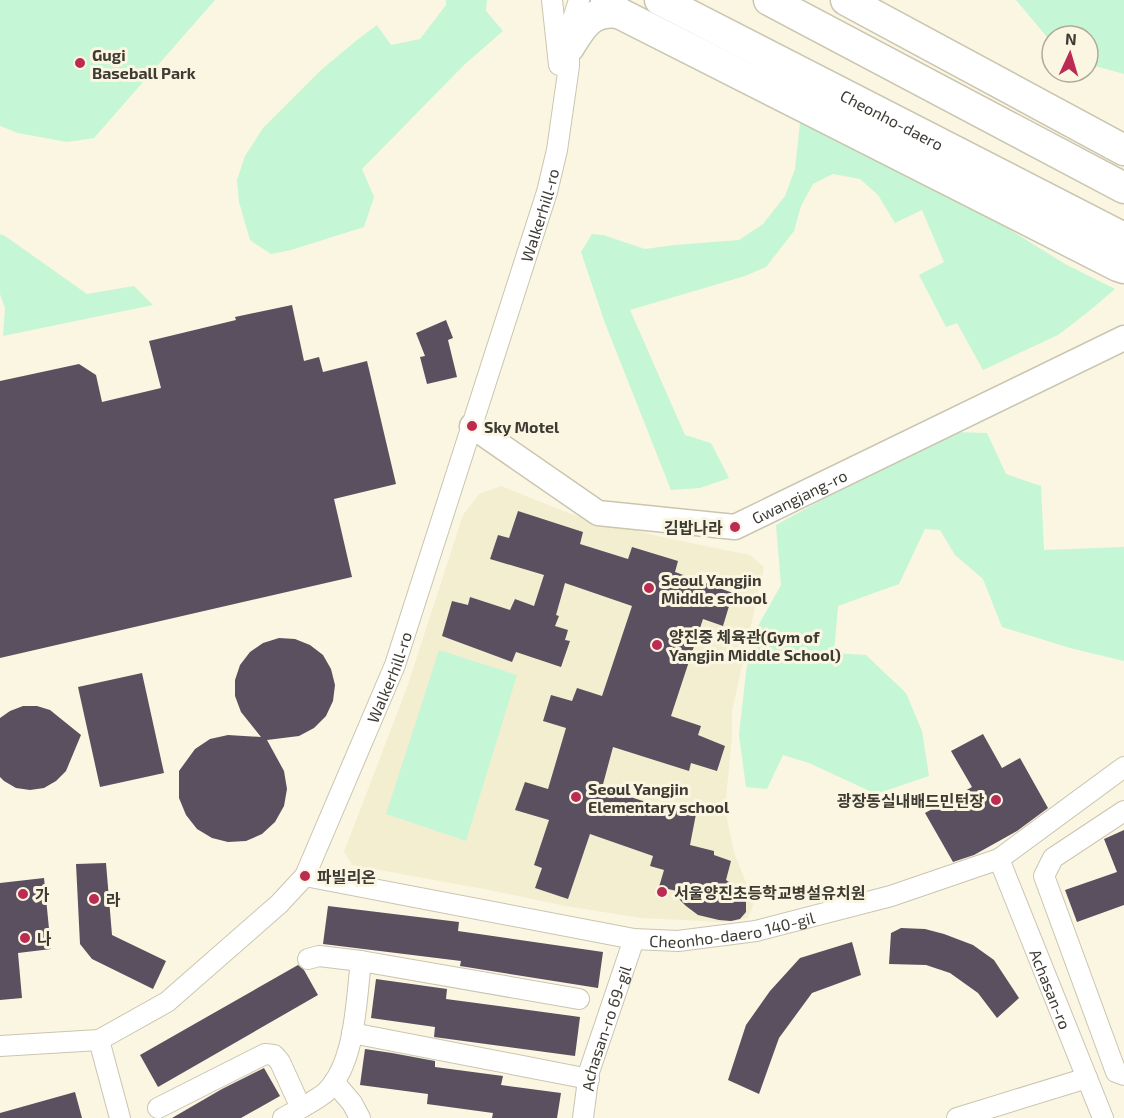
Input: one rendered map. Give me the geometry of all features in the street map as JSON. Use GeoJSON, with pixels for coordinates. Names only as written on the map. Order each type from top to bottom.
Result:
{"type":"FeatureCollection","features":[{"type":"Feature","properties":{"kind":"main road","name":"Cheonho-daero"},"geometry":{"type":"LineString","coordinates":[[660,0],[1124,238]]}},
{"type":"Feature","properties":{"kind":"main road"},"geometry":{"type":"LineString","coordinates":[[769,0],[1124,188]]}},
{"type":"Feature","properties":{"kind":"main road"},"geometry":{"type":"LineString","coordinates":[[846,0],[1124,150]]}},
{"type":"Feature","properties":{"kind":"main road"},"geometry":{"type":"LineString","coordinates":[[569,47],[583,24],[595,16],[608,12],[612,7],[1124,268]]}},
{"type":"Feature","properties":{"kind":"street","name":"Walkerhill-ro"},"geometry":{"type":"LineString","coordinates":[[552,0],[559,63],[561,122]]}},
{"type":"Feature","properties":{"kind":"street","name":"Walkerhill-ro"},"geometry":{"type":"LineString","coordinates":[[0,1046],[99,1040],[167,1002],[279,904],[305,876],[395,665],[547,192],[557,150],[573,19],[579,0]]}},
{"type":"Feature","properties":{"kind":"street","name":"Gwangjang-ro"},"geometry":{"type":"LineString","coordinates":[[472,426],[598,513],[735,527],[1124,338]]}},
{"type":"Feature","properties":{"kind":"street","name":"Cheonho-daero 140-gil"},"geometry":{"type":"LineString","coordinates":[[305,876],[633,939],[678,941],[756,931],[891,896],[999,859],[1124,767]]}},
{"type":"Feature","properties":{"kind":"street"},"geometry":{"type":"LineString","coordinates":[[1124,811],[1053,858],[1044,876],[1116,1072],[1124,1075]]}},
{"type":"Feature","properties":{"kind":"street","name":"Achasan-ro"},"geometry":{"type":"LineString","coordinates":[[999,859],[1103,1118]]}},
{"type":"Feature","properties":{"kind":"street","name":"Achasan-ro 69-gil"},"geometry":{"type":"LineString","coordinates":[[583,1118],[589,1072],[633,939]]}},
{"type":"Feature","properties":{"kind":"street"},"geometry":{"type":"LineString","coordinates":[[308,959],[320,956],[361,961],[579,999]]}},
{"type":"Feature","properties":{"kind":"street"},"geometry":{"type":"LineString","coordinates":[[283,1118],[327,1092],[343,1070],[351,1042],[361,961]]}},
{"type":"Feature","properties":{"kind":"street"},"geometry":{"type":"LineString","coordinates":[[352,1033],[589,1079]]}},
{"type":"Feature","properties":{"kind":"street"},"geometry":{"type":"LineString","coordinates":[[99,1040],[120,1118]]}},
{"type":"Feature","properties":{"kind":"street"},"geometry":{"type":"LineString","coordinates":[[158,1108],[265,1054],[274,1055],[280,1062],[300,1108]]}},
{"type":"Feature","properties":{"kind":"street"},"geometry":{"type":"LineString","coordinates":[[957,1118],[1087,1078]]}},
{"type":"Feature","properties":{"kind":"street"},"geometry":{"type":"LineString","coordinates":[[334,1082],[352,1103],[360,1118]]}},
{"type":"Feature","properties":{"kind":"shaded area"},"geometry":{"type":"Polygon","coordinates":[[[501,486],[571,514],[662,537],[750,555],[764,567],[732,711],[732,738],[725,809],[734,852],[754,903],[748,918],[720,922],[641,918],[565,906],[352,865],[344,852],[407,687],[463,515],[479,494],[501,486]]]}},
{"type":"Feature","properties":{"kind":"green space","name":"Gugi Baseball Park"},"geometry":{"type":"Polygon","coordinates":[[[0,0],[215,0],[94,138],[67,142],[18,133],[0,126],[0,0]]]}},
{"type":"Feature","properties":{"kind":"green space"},"geometry":{"type":"Polygon","coordinates":[[[446,0],[487,0],[486,11],[503,31],[464,65],[362,169],[374,197],[364,227],[271,254],[250,240],[239,202],[237,180],[245,156],[263,128],[321,70],[377,25],[391,45],[420,39],[446,5],[446,0]]]}},
{"type":"Feature","properties":{"kind":"green space"},"geometry":{"type":"Polygon","coordinates":[[[1016,0],[1124,0],[1124,74],[1100,67],[1100,24],[1040,24],[1040,29],[1016,0]]]}},
{"type":"Feature","properties":{"kind":"green space"},"geometry":{"type":"Polygon","coordinates":[[[801,114],[1009,229],[1065,264],[1115,289],[1058,335],[983,370],[957,323],[946,327],[919,275],[944,262],[922,210],[895,223],[878,195],[860,179],[833,174],[813,184],[801,206],[794,231],[766,267],[745,276],[630,310],[685,435],[711,443],[729,478],[700,488],[671,490],[605,323],[581,252],[592,234],[603,235],[645,249],[739,240],[763,224],[785,196],[795,169],[801,114]]]}},
{"type":"Feature","properties":{"kind":"green space"},"geometry":{"type":"Polygon","coordinates":[[[0,234],[87,294],[134,286],[153,305],[3,336],[5,308],[0,294],[0,234]]]}},
{"type":"Feature","properties":{"kind":"green space"},"geometry":{"type":"Polygon","coordinates":[[[953,432],[987,433],[1006,474],[1041,486],[1044,550],[1124,547],[1124,661],[1070,648],[1002,627],[983,579],[955,555],[940,530],[925,529],[899,584],[838,606],[834,653],[866,655],[906,693],[922,731],[929,776],[876,794],[809,763],[783,755],[767,789],[746,787],[739,735],[746,672],[754,633],[781,585],[776,525],[882,467],[953,432]]]}},
{"type":"Feature","properties":{"kind":"green space"},"geometry":{"type":"Polygon","coordinates":[[[439,650],[517,675],[466,841],[386,814],[439,650]]]}},
{"type":"Feature","properties":{"kind":"building"},"geometry":{"type":"Polygon","coordinates":[[[292,305],[304,361],[319,357],[323,372],[367,361],[396,484],[334,499],[352,577],[0,658],[0,381],[79,364],[96,375],[102,402],[161,388],[149,341],[236,320],[235,317],[292,305]]]}},
{"type":"Feature","properties":{"kind":"building"},"geometry":{"type":"Polygon","coordinates":[[[446,320],[453,338],[448,340],[457,377],[427,384],[420,357],[425,356],[416,333],[446,320]]]}},
{"type":"Feature","properties":{"kind":"building"},"geometry":{"type":"Polygon","coordinates":[[[518,511],[583,532],[580,544],[628,559],[632,547],[678,561],[675,572],[733,593],[723,626],[703,619],[671,716],[701,726],[698,735],[725,746],[717,771],[691,763],[689,771],[613,747],[602,788],[665,808],[665,806],[696,814],[690,845],[714,851],[714,855],[731,861],[726,880],[736,887],[746,902],[746,912],[740,919],[719,920],[698,915],[680,900],[677,891],[659,887],[664,870],[650,866],[653,856],[590,834],[568,899],[535,888],[542,868],[534,865],[549,820],[515,810],[525,782],[548,789],[566,728],[543,721],[551,695],[572,701],[577,688],[602,696],[632,606],[565,583],[555,626],[568,630],[565,640],[570,641],[561,667],[516,652],[512,662],[442,636],[452,601],[468,605],[470,597],[510,610],[515,599],[534,606],[544,575],[490,559],[498,535],[509,538],[518,511]]]}},
{"type":"Feature","properties":{"kind":"building"},"geometry":{"type":"Polygon","coordinates":[[[279,638],[295,639],[310,645],[323,655],[331,669],[335,685],[333,701],[326,716],[314,728],[299,736],[267,740],[284,771],[287,789],[284,806],[275,822],[262,834],[246,841],[228,842],[212,838],[197,829],[186,815],[179,798],[179,771],[195,749],[210,739],[228,735],[261,737],[241,712],[235,696],[235,680],[240,665],[250,652],[263,643],[279,638]]]}},
{"type":"Feature","properties":{"kind":"building"},"geometry":{"type":"Polygon","coordinates":[[[142,673],[164,773],[100,787],[78,687],[142,673]]]}},
{"type":"Feature","properties":{"kind":"building"},"geometry":{"type":"Polygon","coordinates":[[[23,706],[37,706],[50,710],[81,735],[66,771],[44,788],[30,790],[16,788],[0,777],[0,718],[23,706]]]}},
{"type":"Feature","properties":{"kind":"building","name":"광장동실내배드민턴장"},"geometry":{"type":"Polygon","coordinates":[[[983,734],[1002,768],[1020,758],[1048,808],[1017,831],[974,855],[953,862],[925,813],[972,787],[951,751],[983,734]]]}},
{"type":"Feature","properties":{"kind":"building"},"geometry":{"type":"Polygon","coordinates":[[[1124,830],[1124,905],[1077,922],[1065,890],[1117,872],[1104,839],[1124,830]]]}},
{"type":"Feature","properties":{"kind":"building","name":"라"},"geometry":{"type":"Polygon","coordinates":[[[106,863],[112,935],[166,961],[153,989],[92,959],[80,944],[76,864],[106,863]]]}},
{"type":"Feature","properties":{"kind":"building"},"geometry":{"type":"Polygon","coordinates":[[[44,878],[51,949],[18,953],[22,998],[0,1000],[0,883],[44,878]]]}},
{"type":"Feature","properties":{"kind":"building"},"geometry":{"type":"Polygon","coordinates":[[[328,906],[459,922],[458,931],[603,952],[598,988],[460,966],[461,961],[323,944],[328,906]]]}},
{"type":"Feature","properties":{"kind":"building"},"geometry":{"type":"Polygon","coordinates":[[[901,928],[925,929],[973,945],[994,960],[1019,998],[997,1018],[978,993],[950,973],[926,965],[889,964],[891,933],[901,928]]]}},
{"type":"Feature","properties":{"kind":"building"},"geometry":{"type":"Polygon","coordinates":[[[852,942],[861,975],[812,993],[779,1038],[759,1094],[728,1080],[746,1025],[770,991],[800,958],[852,942]]]}},
{"type":"Feature","properties":{"kind":"building"},"geometry":{"type":"Polygon","coordinates":[[[298,965],[304,970],[318,995],[158,1087],[140,1055],[298,965]]]}},
{"type":"Feature","properties":{"kind":"building"},"geometry":{"type":"Polygon","coordinates":[[[376,979],[447,989],[446,999],[580,1017],[575,1056],[434,1037],[435,1027],[371,1018],[376,979]]]}},
{"type":"Feature","properties":{"kind":"building"},"geometry":{"type":"Polygon","coordinates":[[[365,1049],[435,1061],[435,1067],[503,1076],[501,1085],[561,1093],[557,1118],[492,1118],[493,1113],[427,1104],[428,1094],[360,1085],[365,1049]]]}},
{"type":"Feature","properties":{"kind":"building"},"geometry":{"type":"Polygon","coordinates":[[[264,1068],[280,1096],[241,1118],[172,1118],[222,1089],[264,1068]]]}},
{"type":"Feature","properties":{"kind":"building"},"geometry":{"type":"Polygon","coordinates":[[[75,1092],[82,1118],[0,1118],[0,1113],[75,1092]]]}},
{"type":"Feature","properties":{"kind":"place","name":"Gugi Baseball Park"},"geometry":{"type":"Point","coordinates":[80,63]}},
{"type":"Feature","properties":{"kind":"place","name":"Sky Motel"},"geometry":{"type":"Point","coordinates":[472,426]}},
{"type":"Feature","properties":{"kind":"place","name":"김밥나라"},"geometry":{"type":"Point","coordinates":[735,527]}},
{"type":"Feature","properties":{"kind":"place","name":"Seoul Yangjin Middle school"},"geometry":{"type":"Point","coordinates":[649,588]}},
{"type":"Feature","properties":{"kind":"place","name":"양진중 체육관(Gym of Yangjin Middle School)"},"geometry":{"type":"Point","coordinates":[657,645]}},
{"type":"Feature","properties":{"kind":"place","name":"Seoul Yangjin Elementary school"},"geometry":{"type":"Point","coordinates":[576,797]}},
{"type":"Feature","properties":{"kind":"place","name":"광장동실내배드민턴장"},"geometry":{"type":"Point","coordinates":[996,800]}},
{"type":"Feature","properties":{"kind":"place","name":"파빌리온"},"geometry":{"type":"Point","coordinates":[305,876]}},
{"type":"Feature","properties":{"kind":"place","name":"서울양진초등학교병설유치원"},"geometry":{"type":"Point","coordinates":[662,892]}},
{"type":"Feature","properties":{"kind":"place","name":"가"},"geometry":{"type":"Point","coordinates":[23,894]}},
{"type":"Feature","properties":{"kind":"place","name":"라"},"geometry":{"type":"Point","coordinates":[94,899]}},
{"type":"Feature","properties":{"kind":"place","name":"나"},"geometry":{"type":"Point","coordinates":[25,938]}}]}
